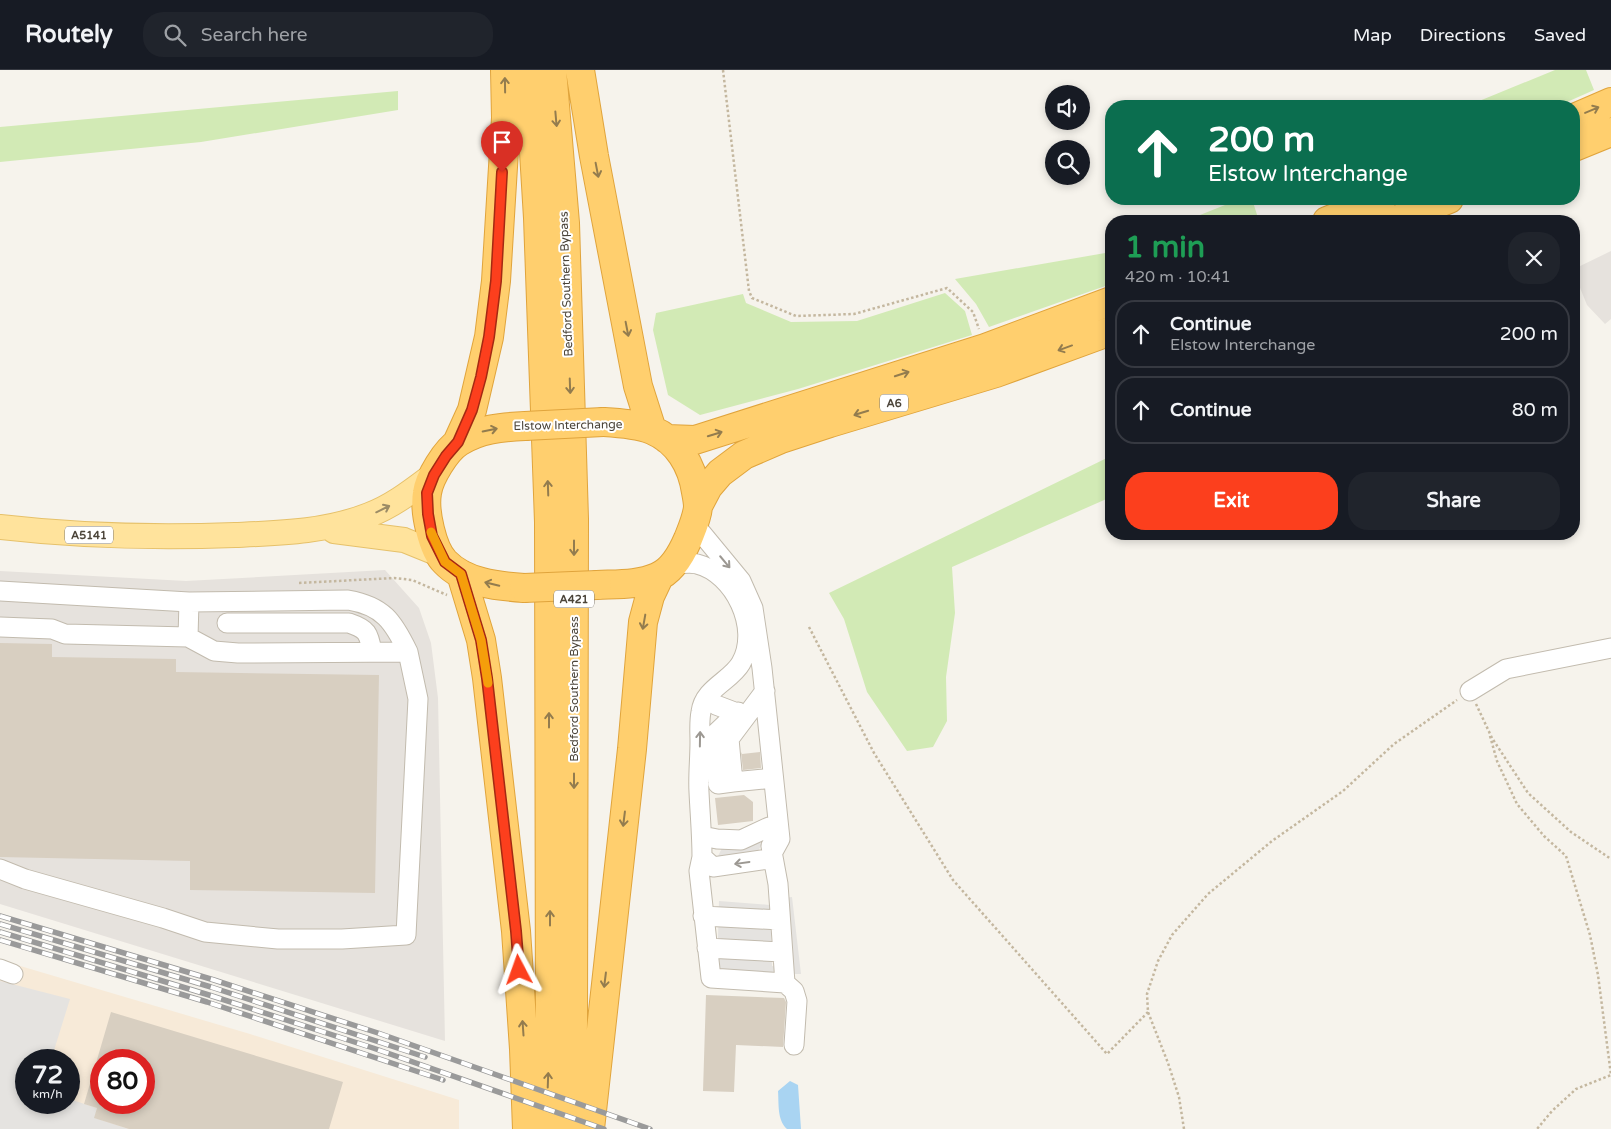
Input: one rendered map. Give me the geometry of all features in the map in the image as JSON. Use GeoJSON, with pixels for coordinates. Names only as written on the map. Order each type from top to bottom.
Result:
{"type":"FeatureCollection","features":[{"type":"Feature","properties":{"kind":"highway"},"geometry":{"type":"LineString","coordinates":[[458,442],[472,410],[489,337],[496,281],[504,137],[505,70]]}},
{"type":"Feature","properties":{"kind":"highway","name":"Bedford Southern Bypass"},"geometry":{"type":"LineString","coordinates":[[529,70],[538,218],[549,522],[550,1037],[546,1129]]}},
{"type":"Feature","properties":{"kind":"highway","name":"Bedford Southern Bypass"},"geometry":{"type":"LineString","coordinates":[[552,70],[565,222],[574,519],[571,1129]]}},
{"type":"Feature","properties":{"kind":"highway"},"geometry":{"type":"LineString","coordinates":[[580,70],[594,156],[638,386],[659,435],[680,452],[691,469],[696,515],[686,544],[666,570],[650,596],[643,622],[632,749],[590,1129]]}},
{"type":"Feature","properties":{"kind":"highway"},"geometry":{"type":"LineString","coordinates":[[1580,115],[1611,102]]}},
{"type":"Feature","properties":{"kind":"highway"},"geometry":{"type":"LineString","coordinates":[[1580,145],[1611,132]]}},
{"type":"Feature","properties":{"kind":"highway"},"geometry":{"type":"LineString","coordinates":[[1342,215],[1367,205]]}},
{"type":"Feature","properties":{"kind":"highway"},"geometry":{"type":"LineString","coordinates":[[1409,215],[1434,205]]}},
{"type":"Feature","properties":{"kind":"highway","name":"A6"},"geometry":{"type":"LineString","coordinates":[[659,435],[695,440],[985,348],[1105,303]]}},
{"type":"Feature","properties":{"kind":"highway","name":"A6"},"geometry":{"type":"LineString","coordinates":[[696,515],[708,487],[720,473],[744,455],[830,423],[996,373],[1105,333]]}},
{"type":"Feature","properties":{"kind":"highway","name":"Elstow Interchange"},"geometry":{"type":"LineString","coordinates":[[659,435],[628,424],[603,422],[503,427],[478,432],[458,442],[434,475],[427,493],[428,514],[432,536],[445,562],[461,574],[494,586],[524,588],[636,583],[666,570]]}},
{"type":"Feature","properties":{"kind":"highway"},"geometry":{"type":"LineString","coordinates":[[461,574],[481,640],[487,678],[516,931],[527,1129]]}},
{"type":"Feature","properties":{"kind":"main road","name":"A5141"},"geometry":{"type":"LineString","coordinates":[[320,530],[368,516],[388,507],[434,475]]}},
{"type":"Feature","properties":{"kind":"main road","name":"A5141"},"geometry":{"type":"LineString","coordinates":[[0,527],[84,534],[179,537],[320,530],[404,540],[441,555]]}},
{"type":"Feature","properties":{"kind":"street"},"geometry":{"type":"LineString","coordinates":[[696,515],[741,581],[753,608],[765,691],[780,838],[769,859],[713,867],[702,857]]}},
{"type":"Feature","properties":{"kind":"street"},"geometry":{"type":"LineString","coordinates":[[666,570],[696,563],[722,576],[733,588],[743,608],[748,634],[741,662],[734,672],[711,690],[701,710],[699,791],[702,857],[699,871],[711,978],[785,982]]}},
{"type":"Feature","properties":{"kind":"street"},"geometry":{"type":"LineString","coordinates":[[0,591],[190,602],[348,600],[365,603],[381,612],[398,631],[408,652],[418,699],[406,935],[342,939],[278,939],[205,932],[154,915],[25,879],[0,869]]}},
{"type":"Feature","properties":{"kind":"street"},"geometry":{"type":"LineString","coordinates":[[188,637],[190,602]]}},
{"type":"Feature","properties":{"kind":"street"},"geometry":{"type":"LineString","coordinates":[[227,623],[349,623],[362,627],[370,638],[372,652]]}},
{"type":"Feature","properties":{"kind":"street"},"geometry":{"type":"LineString","coordinates":[[0,627],[52,628],[65,634],[188,637],[214,651],[238,653],[408,652]]}},
{"type":"Feature","properties":{"kind":"street"},"geometry":{"type":"LineString","coordinates":[[1470,691],[1506,669],[1611,648]]}},
{"type":"Feature","properties":{"kind":"street"},"geometry":{"type":"LineString","coordinates":[[741,662],[762,668]]}},
{"type":"Feature","properties":{"kind":"street"},"geometry":{"type":"LineString","coordinates":[[764,779],[718,784],[716,733],[737,713],[765,691]]}},
{"type":"Feature","properties":{"kind":"street"},"geometry":{"type":"LineString","coordinates":[[765,691],[759,731],[772,854],[778,884],[785,982],[794,991],[798,1001],[794,1045]]}},
{"type":"Feature","properties":{"kind":"street"},"geometry":{"type":"LineString","coordinates":[[733,782],[729,739],[765,691]]}},
{"type":"Feature","properties":{"kind":"street"},"geometry":{"type":"LineString","coordinates":[[716,705],[737,713]]}},
{"type":"Feature","properties":{"kind":"street"},"geometry":{"type":"LineString","coordinates":[[702,836],[741,840],[769,827]]}},
{"type":"Feature","properties":{"kind":"street"},"geometry":{"type":"LineString","coordinates":[[704,916],[780,920]]}},
{"type":"Feature","properties":{"kind":"street"},"geometry":{"type":"LineString","coordinates":[[707,948],[782,952]]}},
{"type":"Feature","properties":{"kind":"path"},"geometry":{"type":"LineString","coordinates":[[723,70],[749,291],[752,298],[796,316],[854,314],[948,288],[973,312],[985,348]]}},
{"type":"Feature","properties":{"kind":"path"},"geometry":{"type":"LineString","coordinates":[[292,584],[394,578],[412,580],[443,594]]}},
{"type":"Feature","properties":{"kind":"path"},"geometry":{"type":"LineString","coordinates":[[810,627],[874,753],[952,880],[1107,1054],[1148,1012]]}},
{"type":"Feature","properties":{"kind":"path"},"geometry":{"type":"LineString","coordinates":[[1184,1129],[1179,1097],[1148,1012],[1147,994],[1158,961],[1172,935],[1208,894],[1272,841],[1343,791],[1394,744],[1470,691],[1492,738],[1528,793],[1571,832],[1611,859]]}},
{"type":"Feature","properties":{"kind":"path"},"geometry":{"type":"LineString","coordinates":[[1487,728],[1497,761],[1517,804],[1544,836],[1566,856],[1590,934],[1611,1076],[1576,1089],[1536,1129]]}},
{"type":"Feature","properties":{"kind":"shaded area"},"geometry":{"type":"Polygon","coordinates":[[[1611,251],[1611,319],[1605,324],[1587,305],[1580,288],[1580,266],[1611,251]]]}},
{"type":"Feature","properties":{"kind":"shaded area"},"geometry":{"type":"Polygon","coordinates":[[[385,570],[419,608],[431,643],[438,698],[445,1041],[0,904],[0,571],[186,581],[385,570]]]}},
{"type":"Feature","properties":{"kind":"shaded area"},"geometry":{"type":"Polygon","coordinates":[[[756,842],[762,844],[757,853],[716,860],[723,846],[756,842]]]}},
{"type":"Feature","properties":{"kind":"shaded area"},"geometry":{"type":"Polygon","coordinates":[[[792,897],[801,974],[790,974],[782,898],[792,897]]]}},
{"type":"Feature","properties":{"kind":"shaded area"},"geometry":{"type":"Polygon","coordinates":[[[719,901],[770,905],[772,966],[776,967],[775,977],[717,973],[719,901]]]}},
{"type":"Feature","properties":{"kind":"shaded area"},"geometry":{"type":"Polygon","coordinates":[[[0,960],[250,1034],[459,1100],[459,1129],[0,1129],[0,960]]]}},
{"type":"Feature","properties":{"kind":"shaded area"},"geometry":{"type":"Polygon","coordinates":[[[0,981],[70,999],[54,1049],[15,1049],[15,1114],[80,1114],[80,1103],[90,1106],[90,1114],[96,1114],[95,1118],[129,1129],[0,1129],[0,981]]]}},
{"type":"Feature","properties":{"kind":"green space"},"geometry":{"type":"Polygon","coordinates":[[[1555,70],[1586,70],[1594,90],[1572,100],[1482,100],[1555,70]]]}},
{"type":"Feature","properties":{"kind":"green space"},"geometry":{"type":"Polygon","coordinates":[[[398,91],[398,110],[201,142],[0,162],[0,127],[398,91]]]}},
{"type":"Feature","properties":{"kind":"green space"},"geometry":{"type":"Polygon","coordinates":[[[1225,205],[1254,205],[1257,215],[1200,215],[1225,205]]]}},
{"type":"Feature","properties":{"kind":"green space"},"geometry":{"type":"Polygon","coordinates":[[[1105,253],[1105,286],[989,327],[976,304],[955,279],[1105,253]]]}},
{"type":"Feature","properties":{"kind":"green space"},"geometry":{"type":"Polygon","coordinates":[[[945,293],[965,311],[972,335],[798,389],[700,415],[668,395],[653,330],[656,313],[743,294],[746,303],[791,322],[857,321],[945,293]]]}},
{"type":"Feature","properties":{"kind":"green space"},"geometry":{"type":"Polygon","coordinates":[[[1105,459],[1105,500],[952,567],[955,613],[946,677],[947,721],[933,747],[907,751],[867,692],[844,619],[829,593],[1105,459]]]}},
{"type":"Feature","properties":{"kind":"water"},"geometry":{"type":"Polygon","coordinates":[[[790,1081],[798,1085],[801,1129],[787,1129],[780,1116],[778,1091],[790,1081]]]}},
{"type":"Feature","properties":{"kind":"building"},"geometry":{"type":"Polygon","coordinates":[[[0,643],[52,644],[52,657],[176,659],[176,672],[379,675],[375,893],[190,890],[190,861],[0,857],[0,643]]]}},
{"type":"Feature","properties":{"kind":"building"},"geometry":{"type":"Polygon","coordinates":[[[741,752],[742,754],[760,752],[761,768],[743,770],[741,752]]]}},
{"type":"Feature","properties":{"kind":"building"},"geometry":{"type":"Polygon","coordinates":[[[744,795],[753,802],[753,821],[718,825],[715,798],[744,795]]]}},
{"type":"Feature","properties":{"kind":"building"},"geometry":{"type":"Polygon","coordinates":[[[706,995],[784,998],[786,1002],[783,1047],[736,1045],[734,1092],[703,1091],[706,995]]]}},
{"type":"Feature","properties":{"kind":"building"},"geometry":{"type":"Polygon","coordinates":[[[111,1012],[343,1082],[329,1129],[129,1129],[94,1118],[95,1114],[155,1114],[155,1049],[100,1049],[111,1012]]]}},
{"type":"Feature","properties":{"kind":"building"},"geometry":{"type":"Polygon","coordinates":[[[90,1084],[90,1106],[84,1104],[90,1084]]]}},
{"type":"Feature","properties":{"kind":"railway"},"geometry":{"type":"LineString","coordinates":[[0,916],[214,980],[378,1033],[650,1129]]}},
{"type":"Feature","properties":{"kind":"railway"},"geometry":{"type":"LineString","coordinates":[[0,924],[211,987],[425,1057]]}},
{"type":"Feature","properties":{"kind":"railway"},"geometry":{"type":"LineString","coordinates":[[0,932],[209,995],[373,1048],[604,1129]]}},
{"type":"Feature","properties":{"kind":"railway"},"geometry":{"type":"LineString","coordinates":[[0,940],[207,1002],[443,1080]]}},
{"type":"Feature","properties":{"kind":"slow traffic"},"geometry":{"type":"LineString","coordinates":[[431,532],[445,562],[461,574],[481,640],[488,683]]}},
{"type":"Feature","properties":{"kind":"route"},"geometry":{"type":"LineString","coordinates":[[502,172],[496,281],[489,337],[481,377],[472,410],[458,442],[434,475],[427,493],[432,536],[445,562],[461,574],[481,640],[487,678],[519,970]]}}]}
